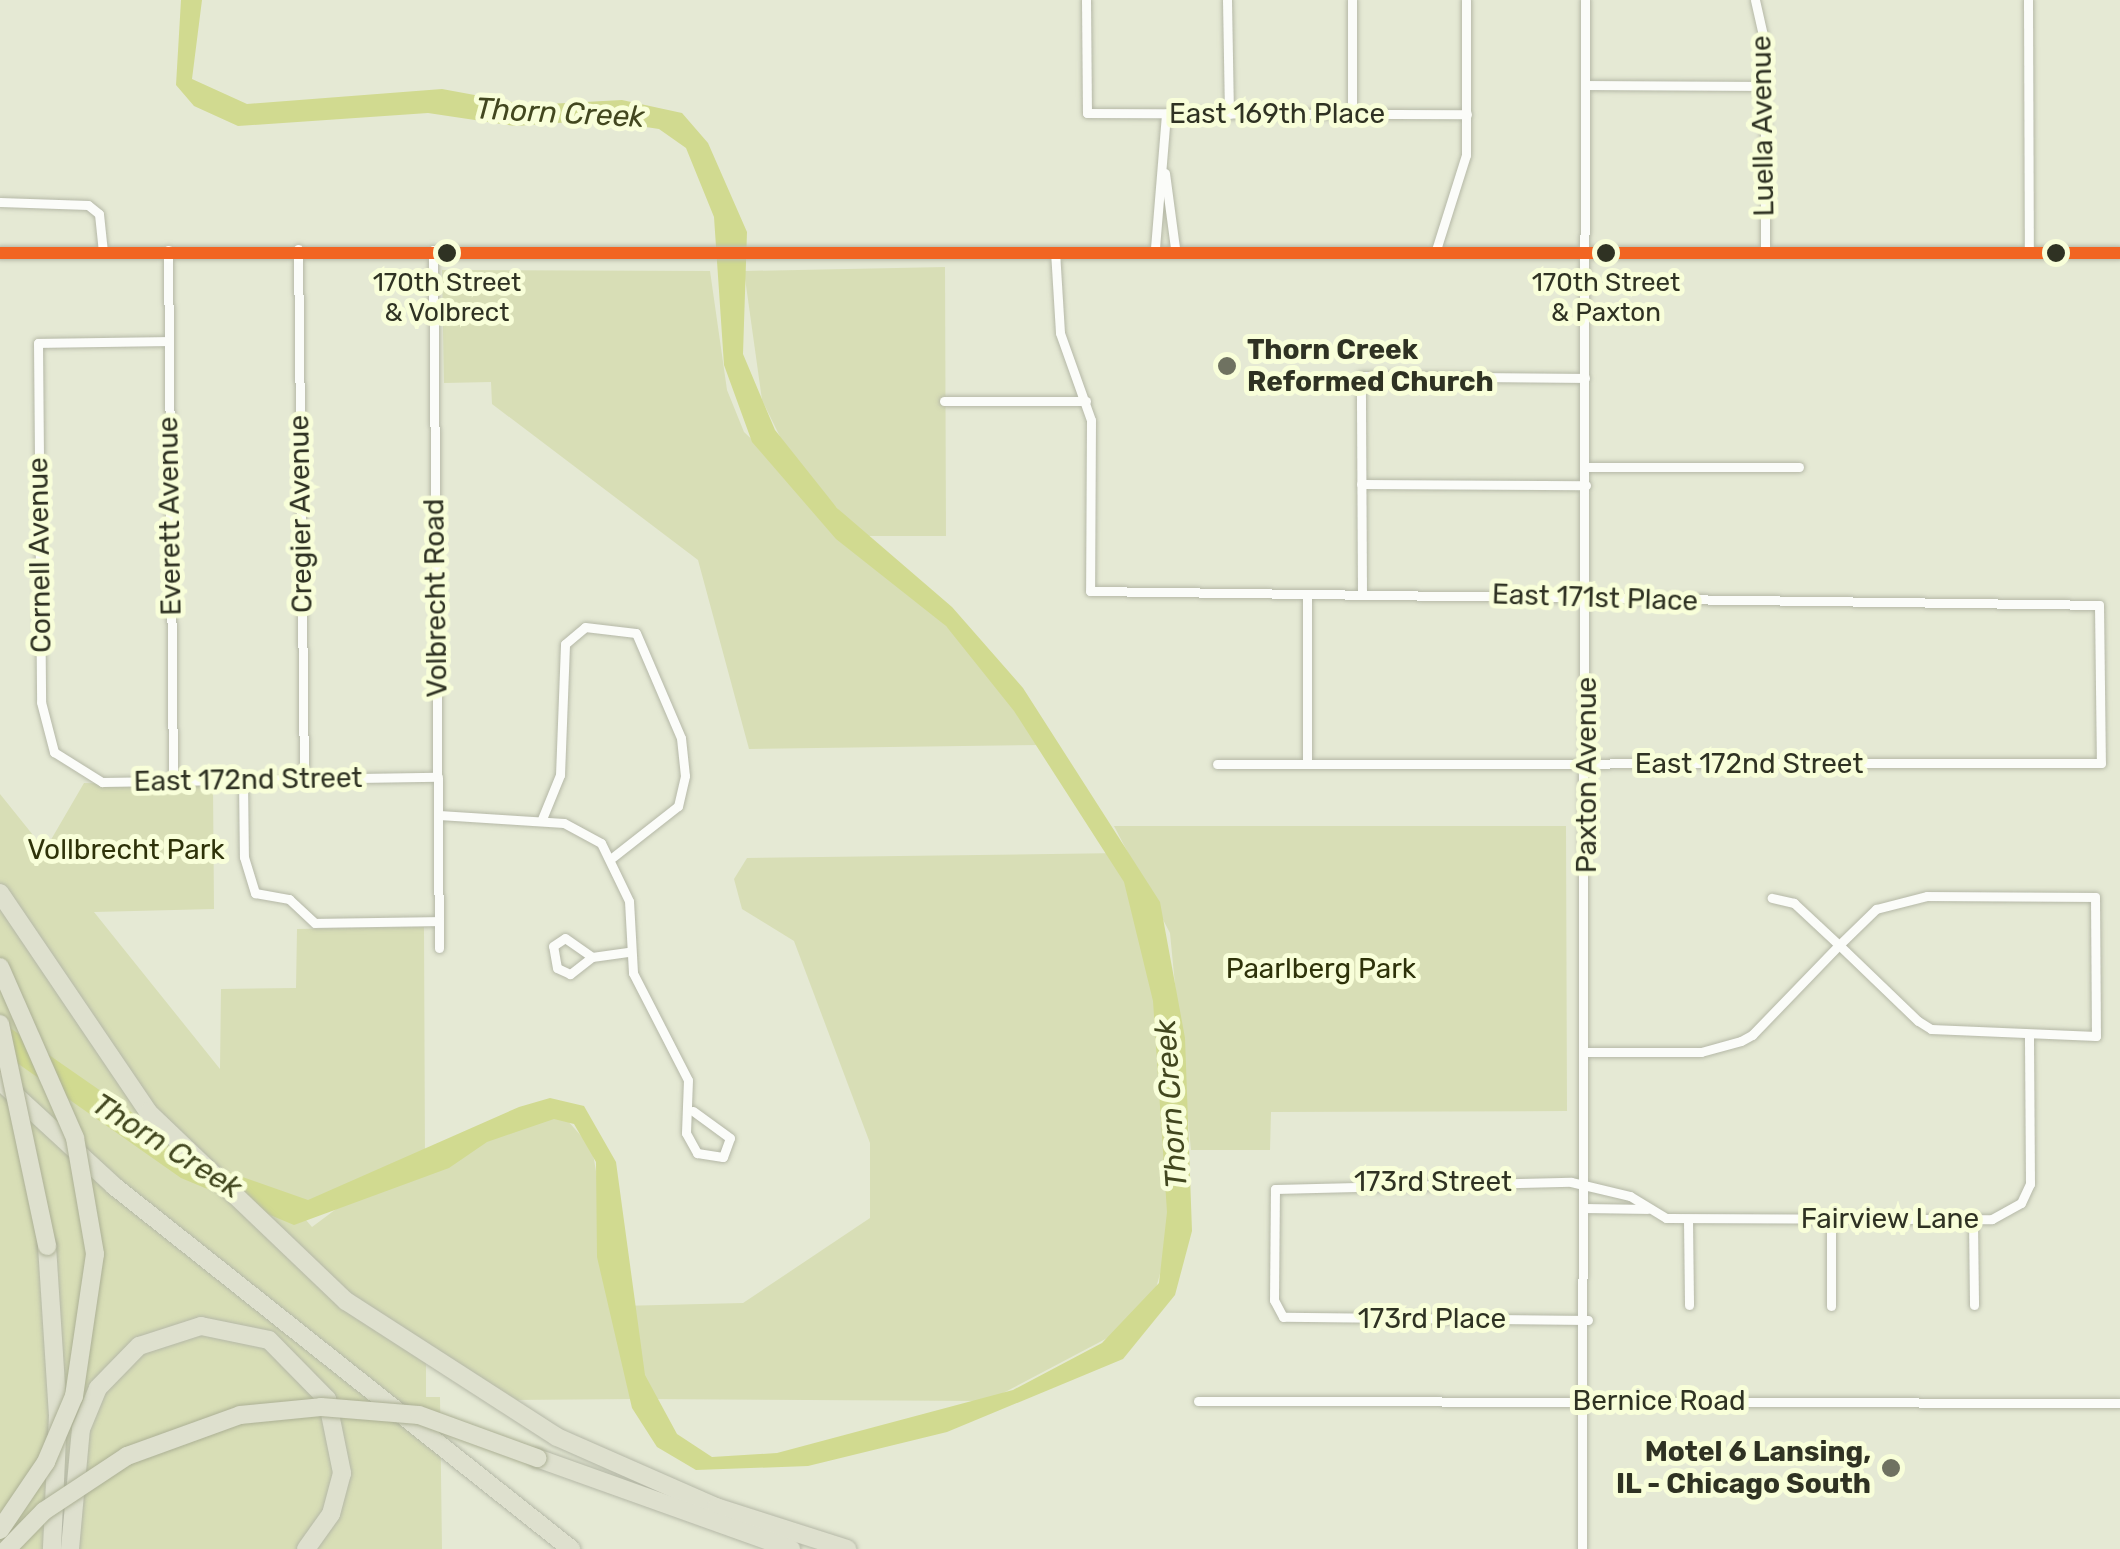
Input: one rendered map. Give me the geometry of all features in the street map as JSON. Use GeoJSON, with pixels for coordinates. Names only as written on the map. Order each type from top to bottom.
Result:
{"type":"FeatureCollection","features":[{"type":"Feature","properties":{"kind":"highway"},"geometry":{"type":"LineString","coordinates":[[0,893],[58,988],[148,1112],[302,1265],[437,1366],[557,1437],[716,1507],[848,1549]]}},
{"type":"Feature","properties":{"kind":"highway"},"geometry":{"type":"LineString","coordinates":[[0,967],[75,1138],[95,1254],[74,1396],[46,1462],[0,1530]]}},
{"type":"Feature","properties":{"kind":"highway"},"geometry":{"type":"LineString","coordinates":[[0,1024],[46,1246],[58,1400],[52,1549]]}},
{"type":"Feature","properties":{"kind":"highway"},"geometry":{"type":"LineString","coordinates":[[0,1081],[114,1186],[571,1549]]}},
{"type":"Feature","properties":{"kind":"highway"},"geometry":{"type":"LineString","coordinates":[[70,1549],[81,1429],[98,1388],[139,1346],[200,1326],[269,1340],[328,1399],[342,1473],[331,1514],[306,1549]]}},
{"type":"Feature","properties":{"kind":"highway"},"geometry":{"type":"LineString","coordinates":[[7,1549],[44,1511],[126,1456],[240,1415],[321,1407],[419,1415],[792,1549]]}},
{"type":"Feature","properties":{"kind":"street","name":"East 169th Place"},"geometry":{"type":"LineString","coordinates":[[1086,0],[1087,113],[1467,114]]}},
{"type":"Feature","properties":{"kind":"street"},"geometry":{"type":"LineString","coordinates":[[1227,0],[1229,114]]}},
{"type":"Feature","properties":{"kind":"street"},"geometry":{"type":"LineString","coordinates":[[1352,0],[1352,114]]}},
{"type":"Feature","properties":{"kind":"street"},"geometry":{"type":"LineString","coordinates":[[1436,250],[1466,155],[1466,0]]}},
{"type":"Feature","properties":{"kind":"street","name":"Paxton Avenue"},"geometry":{"type":"LineString","coordinates":[[1582,1549],[1588,1400],[1585,0]]}},
{"type":"Feature","properties":{"kind":"street","name":"Luella Avenue"},"geometry":{"type":"LineString","coordinates":[[1756,0],[1764,86],[1765,252]]}},
{"type":"Feature","properties":{"kind":"street"},"geometry":{"type":"LineString","coordinates":[[2028,0],[2029,253]]}},
{"type":"Feature","properties":{"kind":"street"},"geometry":{"type":"LineString","coordinates":[[1586,85],[1764,86]]}},
{"type":"Feature","properties":{"kind":"street"},"geometry":{"type":"LineString","coordinates":[[1166,113],[1165,173],[1175,248]]}},
{"type":"Feature","properties":{"kind":"street"},"geometry":{"type":"LineString","coordinates":[[1155,248],[1155,195],[1165,173]]}},
{"type":"Feature","properties":{"kind":"street"},"geometry":{"type":"LineString","coordinates":[[0,202],[88,204],[100,214],[103,251]]}},
{"type":"Feature","properties":{"kind":"street"},"geometry":{"type":"LineString","coordinates":[[0,253],[657,246],[2120,253]]}},
{"type":"Feature","properties":{"kind":"street","name":"Volbrecht Road"},"geometry":{"type":"LineString","coordinates":[[432,248],[439,948]]}},
{"type":"Feature","properties":{"kind":"street"},"geometry":{"type":"LineString","coordinates":[[944,401],[1086,400],[1057,320],[1055,248]]}},
{"type":"Feature","properties":{"kind":"street","name":"Everett Avenue"},"geometry":{"type":"LineString","coordinates":[[168,250],[173,782]]}},
{"type":"Feature","properties":{"kind":"street","name":"Cregier Avenue"},"geometry":{"type":"LineString","coordinates":[[298,250],[304,779]]}},
{"type":"Feature","properties":{"kind":"street","name":"Cornell Avenue"},"geometry":{"type":"LineString","coordinates":[[63,763],[41,702],[38,342],[168,341]]}},
{"type":"Feature","properties":{"kind":"street"},"geometry":{"type":"LineString","coordinates":[[1362,594],[1361,376],[1586,378]]}},
{"type":"Feature","properties":{"kind":"street","name":"East 171st Place"},"geometry":{"type":"LineString","coordinates":[[1086,400],[1090,591],[1586,594],[2099,605],[2101,764]]}},
{"type":"Feature","properties":{"kind":"street"},"geometry":{"type":"LineString","coordinates":[[1586,467],[1799,468]]}},
{"type":"Feature","properties":{"kind":"street"},"geometry":{"type":"LineString","coordinates":[[1361,484],[1586,485]]}},
{"type":"Feature","properties":{"kind":"street"},"geometry":{"type":"LineString","coordinates":[[1307,594],[1307,763]]}},
{"type":"Feature","properties":{"kind":"street"},"geometry":{"type":"LineString","coordinates":[[542,819],[558,786],[562,654],[576,631],[611,626],[643,639],[683,750],[678,806],[613,858]]}},
{"type":"Feature","properties":{"kind":"street","name":"East 172nd Street"},"geometry":{"type":"LineString","coordinates":[[63,763],[102,782],[438,777]]}},
{"type":"Feature","properties":{"kind":"street","name":"East 172nd Street"},"geometry":{"type":"LineString","coordinates":[[1217,764],[2101,764]]}},
{"type":"Feature","properties":{"kind":"street"},"geometry":{"type":"LineString","coordinates":[[243,780],[244,858],[255,893],[289,899],[314,923],[439,921]]}},
{"type":"Feature","properties":{"kind":"street"},"geometry":{"type":"LineString","coordinates":[[438,815],[542,819],[584,830],[613,858],[629,901],[628,952],[683,1066],[693,1111],[730,1138],[723,1158],[692,1144],[685,1124],[693,1111]]}},
{"type":"Feature","properties":{"kind":"street"},"geometry":{"type":"LineString","coordinates":[[1588,1052],[1701,1052],[1741,1042],[1839,945],[1876,909],[1913,897],[2095,897],[2096,1036],[1930,1029],[1839,945],[1794,903],[1772,898]]}},
{"type":"Feature","properties":{"kind":"street"},"geometry":{"type":"LineString","coordinates":[[592,957],[565,938],[553,946],[563,972],[576,974],[592,957],[628,952]]}},
{"type":"Feature","properties":{"kind":"street","name":"Fairview Lane"},"geometry":{"type":"LineString","coordinates":[[1588,1186],[1688,1220],[1972,1220],[2003,1216],[2028,1193],[2028,1036]]}},
{"type":"Feature","properties":{"kind":"street","name":"173rd Street"},"geometry":{"type":"LineString","coordinates":[[1277,1314],[1278,1185],[1588,1186]]}},
{"type":"Feature","properties":{"kind":"street","name":"Fairview Lane"},"geometry":{"type":"LineString","coordinates":[[1588,1208],[1647,1209]]}},
{"type":"Feature","properties":{"kind":"street"},"geometry":{"type":"LineString","coordinates":[[1688,1220],[1689,1305]]}},
{"type":"Feature","properties":{"kind":"street"},"geometry":{"type":"LineString","coordinates":[[1831,1220],[1832,1306]]}},
{"type":"Feature","properties":{"kind":"street"},"geometry":{"type":"LineString","coordinates":[[1972,1220],[1974,1305]]}},
{"type":"Feature","properties":{"kind":"street","name":"173rd Place"},"geometry":{"type":"LineString","coordinates":[[1277,1314],[1588,1320]]}},
{"type":"Feature","properties":{"kind":"street","name":"Bernice Road"},"geometry":{"type":"LineString","coordinates":[[1198,1401],[2120,1404]]}},
{"type":"Feature","properties":{"kind":"green space"},"geometry":{"type":"Polygon","coordinates":[[[945,267],[946,536],[863,536],[790,457],[762,400],[744,271],[945,267]]]}},
{"type":"Feature","properties":{"kind":"green space"},"geometry":{"type":"Polygon","coordinates":[[[442,270],[710,271],[727,390],[744,432],[909,587],[1013,696],[1043,745],[749,749],[698,560],[492,404],[491,382],[444,383],[442,270]]]}},
{"type":"Feature","properties":{"kind":"green space","name":"Vollbrecht Park"},"geometry":{"type":"Polygon","coordinates":[[[84,783],[213,786],[214,909],[94,912],[220,1069],[221,989],[296,988],[297,929],[424,927],[425,1164],[309,1205],[287,1198],[312,1227],[355,1195],[540,1118],[566,1119],[592,1148],[635,1399],[511,1400],[426,1347],[426,1397],[440,1397],[442,1549],[0,1549],[0,794],[45,850],[84,783]]]}},
{"type":"Feature","properties":{"kind":"green space","name":"Paarlberg Park"},"geometry":{"type":"Polygon","coordinates":[[[1114,826],[1566,826],[1567,1111],[1271,1112],[1270,1150],[1191,1150],[1170,933],[1114,826]]]}},
{"type":"Feature","properties":{"kind":"green space"},"geometry":{"type":"Polygon","coordinates":[[[1122,853],[1143,886],[1175,1220],[1156,1288],[1132,1325],[988,1401],[645,1399],[619,1306],[743,1303],[870,1218],[870,1143],[794,941],[742,909],[734,879],[747,858],[1122,853]]]}},
{"type":"Feature","properties":{"kind":"water","name":"Thorn Creek"},"geometry":{"type":"Polygon","coordinates":[[[181,0],[202,0],[192,79],[247,104],[442,89],[529,105],[622,100],[682,113],[708,143],[747,232],[743,354],[775,430],[837,508],[952,607],[1023,688],[1160,902],[1185,1038],[1192,1231],[1175,1295],[1123,1359],[947,1432],[808,1466],[696,1470],[657,1447],[632,1408],[597,1257],[596,1162],[574,1124],[554,1119],[487,1142],[449,1168],[294,1225],[181,1178],[0,1051],[0,1021],[206,1164],[308,1200],[519,1107],[550,1098],[584,1106],[616,1162],[645,1375],[677,1434],[712,1457],[777,1453],[1013,1390],[1102,1343],[1159,1283],[1167,1212],[1153,1001],[1124,882],[1014,711],[946,626],[836,539],[752,442],[724,365],[714,217],[686,148],[659,129],[600,120],[515,126],[428,113],[238,126],[194,106],[176,85],[181,0]]]}},
{"type":"Feature","properties":{"kind":"transit line"},"geometry":{"type":"LineString","coordinates":[[0,253],[2120,253]]}},
{"type":"Feature","properties":{"kind":"place","name":"170th Street & Volbrect"},"geometry":{"type":"Point","coordinates":[447,253]}},
{"type":"Feature","properties":{"kind":"place","name":"170th Street & Paxton"},"geometry":{"type":"Point","coordinates":[1606,253]}},
{"type":"Feature","properties":{"kind":"place","name":"Thorn Creek Reformed Church"},"geometry":{"type":"Point","coordinates":[1227,366]}},
{"type":"Feature","properties":{"kind":"place","name":"Motel 6 Lansing, IL - Chicago South"},"geometry":{"type":"Point","coordinates":[1891,1468]}}]}
